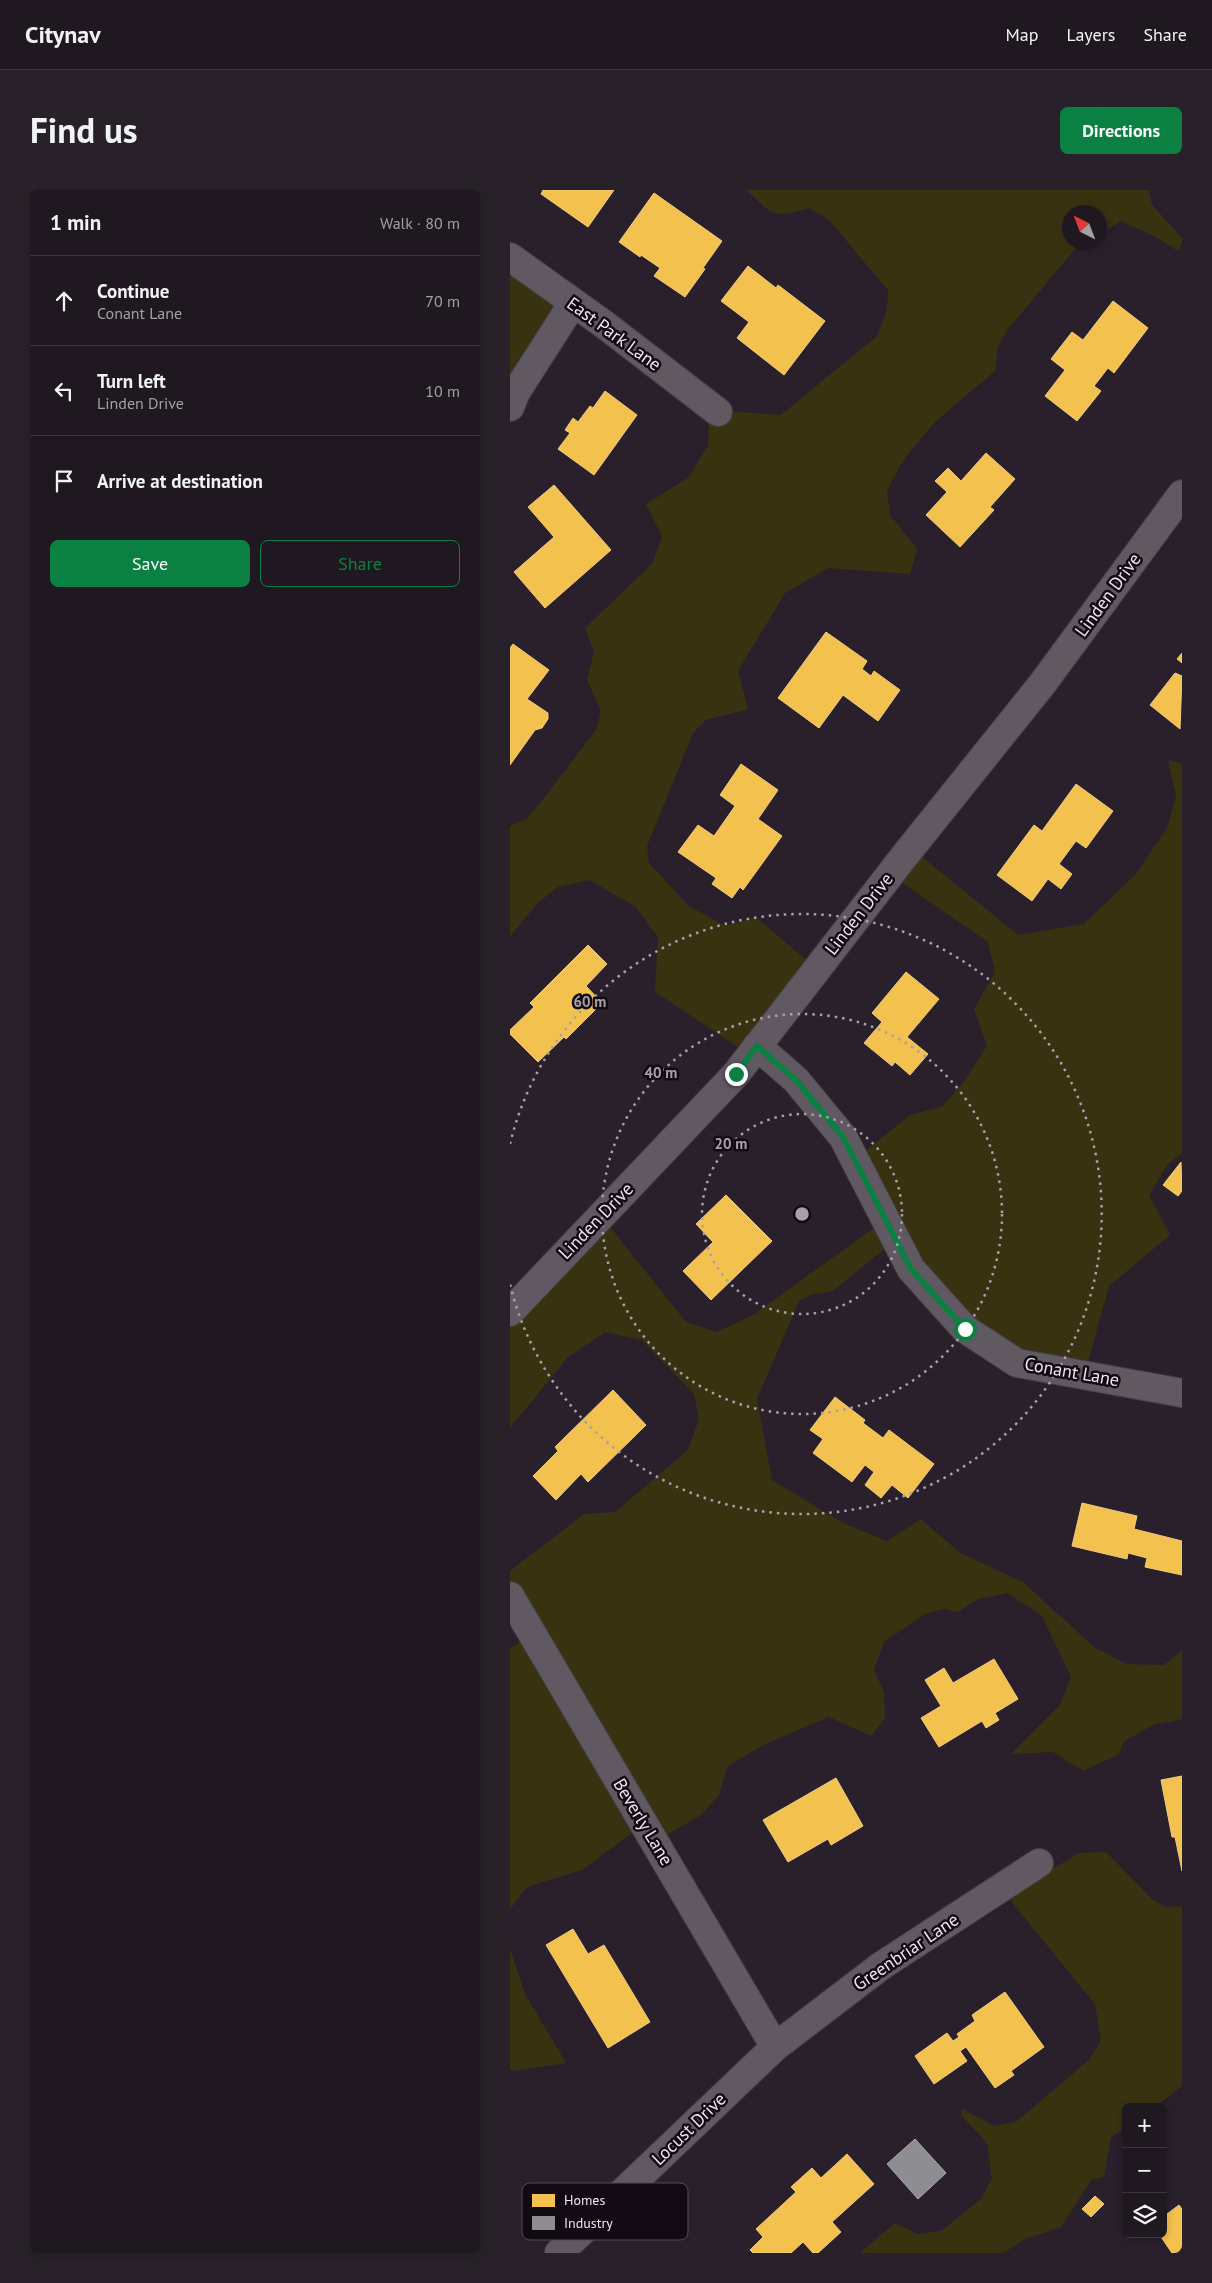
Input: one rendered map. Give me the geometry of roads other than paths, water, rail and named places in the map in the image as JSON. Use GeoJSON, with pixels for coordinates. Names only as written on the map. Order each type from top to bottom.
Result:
{"type":"FeatureCollection","features":[{"type":"Feature","properties":{"kind":"street","name":"East Park Lane"},"geometry":{"type":"LineString","coordinates":[[510,257],[605,325],[718,412]]}},
{"type":"Feature","properties":{"kind":"street"},"geometry":{"type":"LineString","coordinates":[[510,407],[516,392],[573,303]]}},
{"type":"Feature","properties":{"kind":"street","name":"Linden Drive"},"geometry":{"type":"LineString","coordinates":[[510,1312],[736,1074],[902,859],[1043,683],[1182,494]]}},
{"type":"Feature","properties":{"kind":"street","name":"Conant Lane"},"geometry":{"type":"LineString","coordinates":[[757,1046],[796,1080],[843,1137],[911,1269],[965,1329],[1017,1363],[1182,1393]]}},
{"type":"Feature","properties":{"kind":"street","name":"Beverly Lane"},"geometry":{"type":"LineString","coordinates":[[510,1596],[775,2047]]}},
{"type":"Feature","properties":{"kind":"street","name":"Greenbriar Lane"},"geometry":{"type":"LineString","coordinates":[[775,2047],[882,1966],[1040,1863]]}},
{"type":"Feature","properties":{"kind":"street","name":"Locust Drive"},"geometry":{"type":"LineString","coordinates":[[632,2183],[775,2047]]}},
{"type":"Feature","properties":{"kind":"street","name":"Locust Drive"},"geometry":{"type":"LineString","coordinates":[[559,2253],[573,2240]]}}]}
